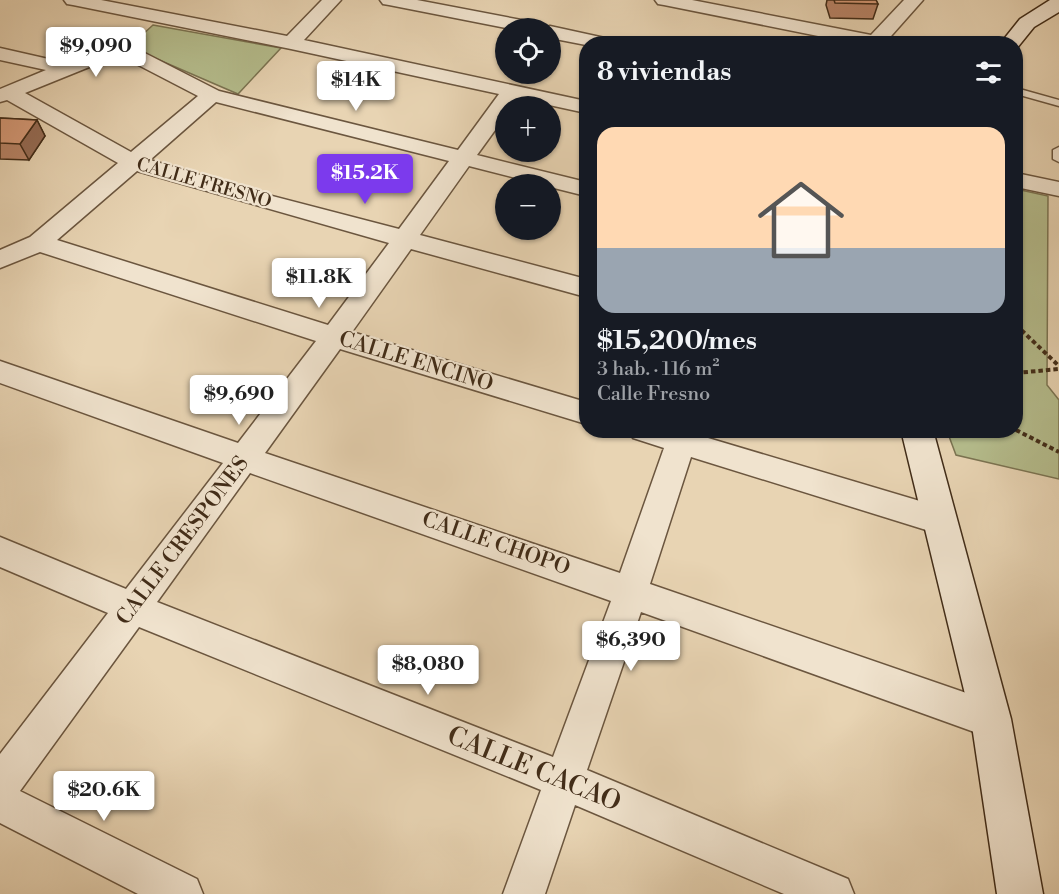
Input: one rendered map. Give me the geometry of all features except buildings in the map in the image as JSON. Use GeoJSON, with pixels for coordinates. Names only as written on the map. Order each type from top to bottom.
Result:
{"type":"FeatureCollection","features":[{"type":"Feature","properties":{"kind":"street"},"geometry":{"type":"LineString","coordinates":[[73,0],[291,43],[579,105]]}},
{"type":"Feature","properties":{"kind":"street"},"geometry":{"type":"LineString","coordinates":[[291,43],[332,0]]}},
{"type":"Feature","properties":{"kind":"street"},"geometry":{"type":"LineString","coordinates":[[389,0],[495,21]]}},
{"type":"Feature","properties":{"kind":"street"},"geometry":{"type":"LineString","coordinates":[[664,0],[844,36]]}},
{"type":"Feature","properties":{"kind":"street"},"geometry":{"type":"LineString","coordinates":[[880,36],[914,0]]}},
{"type":"Feature","properties":{"kind":"street"},"geometry":{"type":"LineString","coordinates":[[1016,36],[1027,23],[1056,7]]}},
{"type":"Feature","properties":{"kind":"street"},"geometry":{"type":"LineString","coordinates":[[4,94],[120,48],[156,17]]}},
{"type":"Feature","properties":{"kind":"street"},"geometry":{"type":"LineString","coordinates":[[561,34],[579,38]]}},
{"type":"Feature","properties":{"kind":"street"},"geometry":{"type":"LineString","coordinates":[[120,48],[212,95],[579,187]]}},
{"type":"Feature","properties":{"kind":"street"},"geometry":{"type":"LineString","coordinates":[[0,54],[67,69]]}},
{"type":"Feature","properties":{"kind":"street","name":"CALLE CRESPONES"},"geometry":{"type":"LineString","coordinates":[[0,786],[334,337],[512,91]]}},
{"type":"Feature","properties":{"kind":"street","name":"CALLE FRESNO"},"geometry":{"type":"LineString","coordinates":[[4,94],[132,162],[245,196],[405,237],[579,286]]}},
{"type":"Feature","properties":{"kind":"street"},"geometry":{"type":"LineString","coordinates":[[0,260],[39,243],[212,95]]}},
{"type":"Feature","properties":{"kind":"street"},"geometry":{"type":"LineString","coordinates":[[1023,181],[1059,189]]}},
{"type":"Feature","properties":{"kind":"street","name":"CALLE ENCINO"},"geometry":{"type":"LineString","coordinates":[[39,243],[334,337],[579,411]]}},
{"type":"Feature","properties":{"kind":"street","name":"CALLE CHOPO"},"geometry":{"type":"LineString","coordinates":[[0,372],[244,459],[631,591],[991,719]]}},
{"type":"Feature","properties":{"kind":"street"},"geometry":{"type":"LineString","coordinates":[[524,894],[682,438]]}},
{"type":"Feature","properties":{"kind":"street"},"geometry":{"type":"LineString","coordinates":[[689,438],[939,520]]}},
{"type":"Feature","properties":{"kind":"street"},"geometry":{"type":"LineString","coordinates":[[919,438],[991,719],[1020,894]]}},
{"type":"Feature","properties":{"kind":"street","name":"CALLE CACAO"},"geometry":{"type":"LineString","coordinates":[[0,552],[133,608],[563,780],[833,894]]}},
{"type":"Feature","properties":{"kind":"street"},"geometry":{"type":"LineString","coordinates":[[0,802],[182,894]]}},
{"type":"Feature","properties":{"kind":"lane"},"geometry":{"type":"LineString","coordinates":[[1023,93],[1059,103]]}},
{"type":"Feature","properties":{"kind":"lane"},"geometry":{"type":"LineString","coordinates":[[1059,150],[1059,159]]}},
{"type":"Feature","properties":{"kind":"path"},"geometry":{"type":"LineString","coordinates":[[1023,332],[1059,368]]}},
{"type":"Feature","properties":{"kind":"path"},"geometry":{"type":"LineString","coordinates":[[1023,372],[1059,368]]}},
{"type":"Feature","properties":{"kind":"path"},"geometry":{"type":"LineString","coordinates":[[1023,434],[1059,452]]}},
{"type":"Feature","properties":{"kind":"green space"},"geometry":{"type":"Polygon","coordinates":[[[153,25],[281,48],[238,94],[129,47],[153,25]]]}},
{"type":"Feature","properties":{"kind":"green space"},"geometry":{"type":"Polygon","coordinates":[[[1023,191],[1048,196],[1047,385],[1059,400],[1059,479],[956,455],[950,438],[1023,438],[1023,191]]]}}]}
